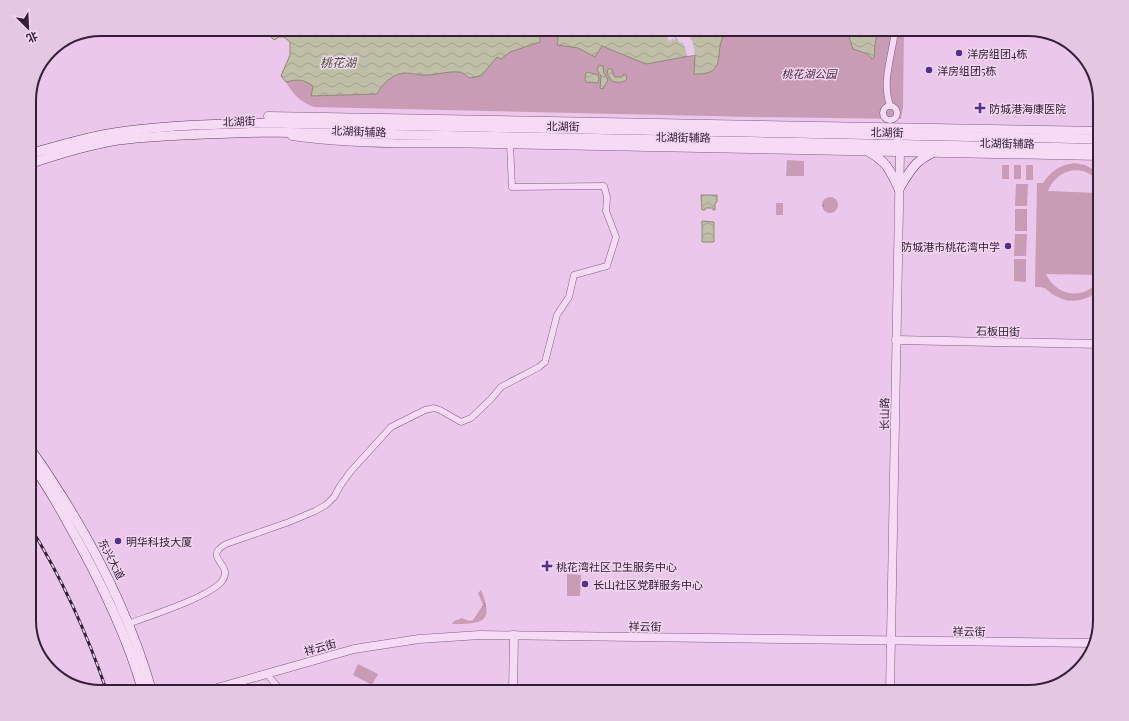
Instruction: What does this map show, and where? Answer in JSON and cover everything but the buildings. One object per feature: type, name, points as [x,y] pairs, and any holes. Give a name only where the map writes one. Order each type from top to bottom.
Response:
[{"type":"main road","name":"北湖街","points":[[36,152],[76,140],[126,131],[175,126],[264,123],[899,140],[1093,139]]},
{"type":"main road","name":"北湖街","points":[[36,162],[64,153],[116,141],[160,136],[266,132],[481,140],[774,146],[899,140],[952,146],[1084,152],[1093,150]]},
{"type":"main road","points":[[899,189],[911,168],[919,160],[930,153],[952,146]]},
{"type":"main road","points":[[869,152],[881,159],[886,164],[899,189]]},
{"type":"main road","name":"东兴大道","points":[[36,457],[51,477],[88,539],[111,584],[146,668],[150,685]]},
{"type":"main road","name":"东兴大道","points":[[36,470],[44,481],[104,588],[137,671],[141,685]]},
{"type":"street","points":[[893,120],[898,112],[896,108],[890,105],[887,97],[887,72],[894,36]]},
{"type":"street","points":[[890,105],[886,107],[883,113],[886,119],[893,120]]},
{"type":"street","name":"北湖街辅路","points":[[268,116],[899,140],[1093,132]]},
{"type":"street","points":[[893,120],[899,140]]},
{"type":"street","points":[[481,140],[510,144],[566,142]]},
{"type":"street","name":"北湖街辅路","points":[[774,146],[869,152],[899,140],[930,153],[1084,152],[1093,154]]},
{"type":"street","name":"长山路","points":[[890,685],[899,140]]},
{"type":"street","points":[[128,624],[206,594],[222,582],[225,576],[225,568],[216,558],[217,551],[221,546],[289,522],[326,505],[334,497],[351,471],[391,427],[425,410],[434,408],[461,422],[471,418],[501,387],[539,367],[545,362],[557,315],[569,297],[574,274],[607,266],[616,237],[606,211],[607,197],[604,186],[512,187],[510,144]]},
{"type":"street","name":"石板田街","points":[[896,340],[1093,344]]},
{"type":"street","name":"祥云街","points":[[228,685],[354,649],[445,637],[480,635],[1089,643]]},
{"type":"street","points":[[513,685],[514,635]]},
{"type":"street","points":[[267,674],[276,685]]},
{"type":"green space","name":"桃花湖公园","points":[[270,36],[904,36],[903,107],[901,119],[314,107],[298,98],[281,76],[290,55],[290,42],[284,37],[279,37],[274,40]]},
{"type":"green space","points":[[787,160],[804,161],[804,176],[786,176]]},
{"type":"green space","points":[[1074,163],[1085,165],[1093,169],[1093,176],[1079,170],[1064,173],[1052,183],[1048,191],[1093,193],[1093,275],[1046,274],[1057,288],[1065,292],[1073,294],[1081,293],[1093,286],[1093,295],[1084,299],[1072,301],[1060,298],[1044,288],[1035,287],[1037,183],[1043,183],[1049,175],[1064,165]]},
{"type":"green space","points":[[1002,165],[1009,165],[1009,179],[1002,179]]},
{"type":"green space","points":[[1014,165],[1021,165],[1021,179],[1014,179]]},
{"type":"green space","points":[[1026,165],[1033,165],[1033,180],[1026,180]]},
{"type":"green space","points":[[1016,184],[1028,184],[1027,206],[1015,206]]},
{"type":"green space","points":[[827,197],[833,197],[838,202],[836,211],[833,213],[827,213],[822,208],[822,202]]},
{"type":"green space","points":[[776,203],[783,203],[783,215],[776,215]]},
{"type":"green space","points":[[1015,209],[1027,209],[1027,231],[1015,231]]},
{"type":"green space","points":[[1015,234],[1027,234],[1026,256],[1014,256]]},
{"type":"green space","points":[[1014,259],[1026,259],[1026,282],[1014,281]]},
{"type":"green space","points":[[567,574],[581,575],[580,596],[567,596]]},
{"type":"green space","points":[[481,590],[487,609],[486,615],[483,619],[478,622],[452,624],[454,621],[462,618],[469,621],[473,620],[483,605],[478,593]]},
{"type":"green space","points":[[358,664],[378,674],[372,685],[353,675]]},
{"type":"water","name":"桃花湖","points":[[270,36],[540,37],[540,42],[510,52],[501,59],[497,57],[481,76],[469,78],[463,73],[458,72],[426,75],[402,73],[389,79],[381,87],[377,94],[311,96],[313,87],[307,82],[294,80],[286,82],[281,76],[290,55],[290,42],[284,37],[279,37],[274,40]]},
{"type":"water","points":[[557,36],[723,36],[717,65],[713,70],[706,73],[694,74],[695,55],[646,64],[602,46],[595,57],[578,48],[557,45]]},
{"type":"water","points":[[849,36],[877,36],[874,58],[872,59],[868,54],[853,49]]},
{"type":"water","points":[[599,65],[603,66],[604,73],[608,80],[603,89],[600,88],[601,76],[597,70]]},
{"type":"water","points":[[608,69],[612,69],[615,77],[622,77],[624,74],[626,75],[627,79],[620,82],[612,81],[607,74]]},
{"type":"water","points":[[587,72],[598,75],[598,83],[586,82],[585,79]]},
{"type":"water","points":[[701,195],[717,195],[715,210],[713,210],[713,208],[705,208],[705,210],[702,210]]},
{"type":"water","points":[[702,221],[714,222],[714,242],[702,242]]},
{"type":"pier","points":[[667,36],[669,38],[669,36],[676,36],[674,37],[674,40],[672,38],[672,41],[670,39],[670,42],[669,40],[668,41]]},
{"type":"pier","points":[[676,36],[692,36],[690,38],[693,43],[695,55],[687,56],[685,47],[682,42],[680,43]]},
{"type":"railway","points":[[36,537],[73,606],[104,685]]},
{"type":"place","name":"洋房组团4栋","points":[[959,53]]},
{"type":"place","name":"洋房组团5栋","points":[[929,70]]},
{"type":"place","name":"防城港海康医院","points":[[980,108]]},
{"type":"place","name":"防城港市桃花湾中学","points":[[1008,246]]},
{"type":"place","name":"明华科技大厦","points":[[118,541]]},
{"type":"place","name":"桃花湾社区卫生服务中心","points":[[547,566]]},
{"type":"place","name":"长山社区党群服务中心","points":[[585,584]]}]
